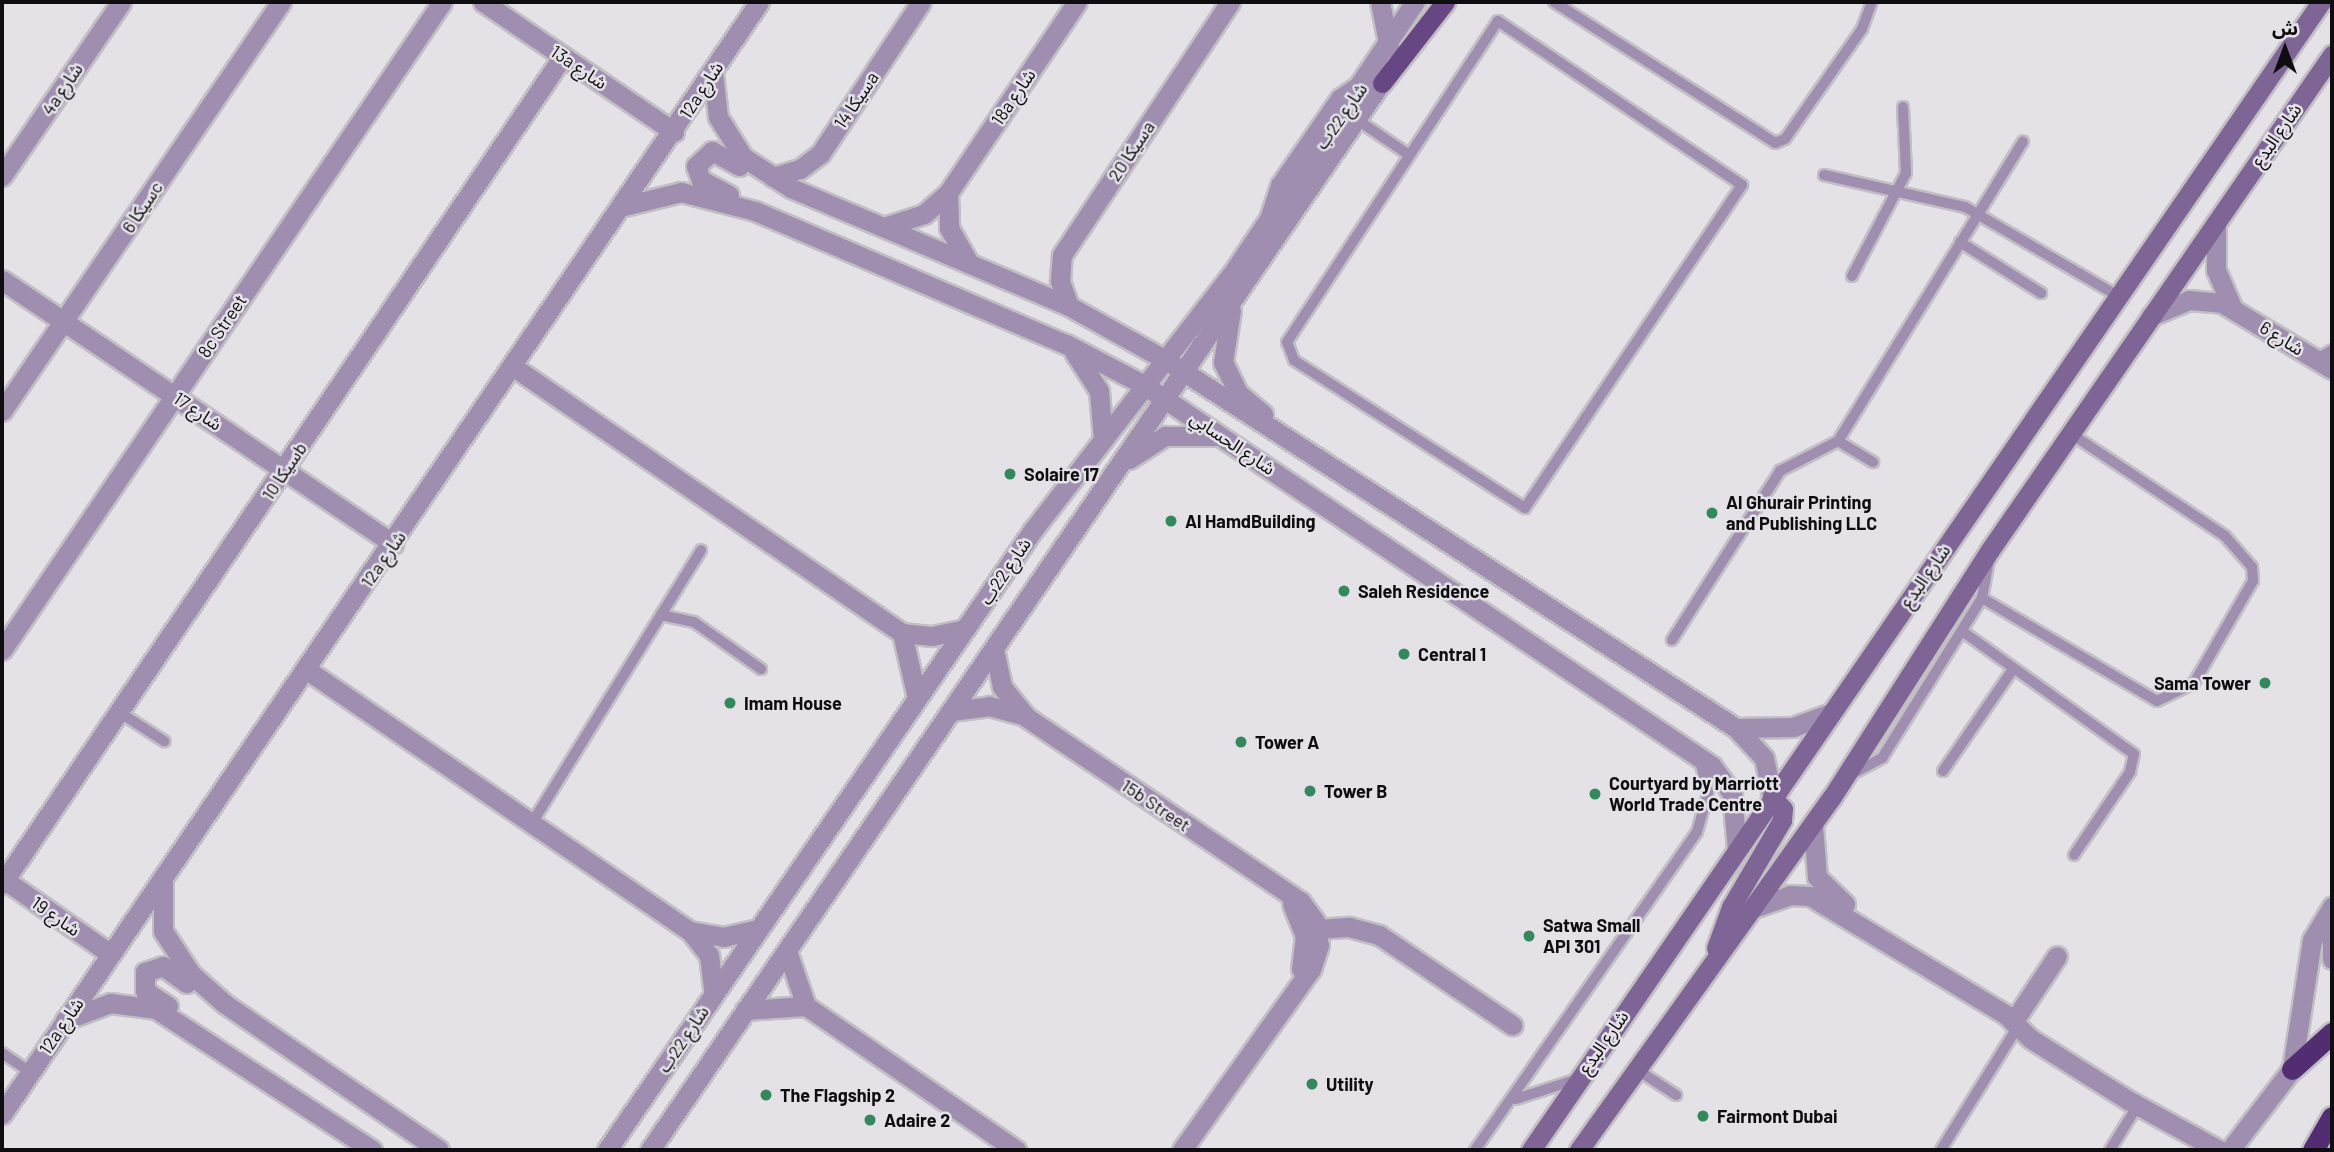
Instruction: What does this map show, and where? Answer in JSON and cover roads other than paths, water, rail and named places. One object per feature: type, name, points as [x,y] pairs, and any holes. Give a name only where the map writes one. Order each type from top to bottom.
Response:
[{"type":"highway","points":[[2292,1069],[2332,1033]]},
{"type":"highway","points":[[2313,1150],[2332,1117]]},
{"type":"main road","points":[[1373,83],[1444,2]]},
{"type":"main road","name":"شارع البدع","points":[[1531,1150],[2321,2]]},
{"type":"main road","name":"شارع البدع","points":[[1579,1150],[1715,952],[1756,907],[1813,825],[1990,550],[2332,55]]},
{"type":"main road","points":[[1715,952],[1731,907],[1782,820],[1783,809],[1772,797]]},
{"type":"street","name":"4a شارع","points":[[2,176],[121,2]]},
{"type":"street","name":"سيكا 6c","points":[[2,411],[281,2]]},
{"type":"street","name":"8c Street","points":[[2,650],[442,2]]},
{"type":"street","name":"12a شارع","points":[[2,1114],[109,953],[163,880],[515,368],[760,2]]},
{"type":"street","name":"سيكا 14a","points":[[773,177],[800,169],[820,154],[921,2]]},
{"type":"street","name":"18a شارع","points":[[884,227],[915,219],[948,193],[1077,2]]},
{"type":"street","name":"سيكا 20a","points":[[1069,306],[1060,281],[1062,255],[1230,2]]},
{"type":"street","points":[[1380,2],[1389,47]]},
{"type":"street","name":"شارع 22ب","points":[[650,1150],[1356,119],[1389,47],[1415,2]]},
{"type":"street","name":"شارع 22ب","points":[[607,1150],[965,629],[1144,385],[1373,83],[1429,2]]},
{"type":"street","name":"13a شارع","points":[[489,3],[674,132]]},
{"type":"street","name":"سيكا 10b","points":[[3,881],[563,57]]},
{"type":"street","name":"شارع الحسابي","points":[[713,72],[723,132],[743,157],[791,188],[1069,306],[1164,359],[1736,728],[1765,758],[1772,797]]},
{"type":"street","points":[[755,211],[701,180],[696,166],[705,153],[720,152],[754,177],[791,188]]},
{"type":"street","name":"شارع الحسابي","points":[[624,206],[681,192],[755,211],[1066,344],[1144,385],[1229,439],[1700,757],[1731,794],[1737,849]]},
{"type":"street","points":[[948,193],[949,228],[970,264]]},
{"type":"street","points":[[2216,223],[2216,270],[2232,307]]},
{"type":"street","name":"شارع 17","points":[[2,280],[393,544]]},
{"type":"street","points":[[1240,287],[1224,332],[1223,362],[1238,393],[1286,437]]},
{"type":"street","name":"شارع 6","points":[[2151,316],[2200,299],[2232,307],[2327,359]]},
{"type":"street","points":[[1066,344],[1099,391],[1103,440]]},
{"type":"street","points":[[515,368],[902,633],[932,636],[965,629]]},
{"type":"street","points":[[1118,469],[1165,436],[1203,432],[1229,439]]},
{"type":"street","points":[[902,633],[917,698]]},
{"type":"street","name":"15b Street","points":[[994,649],[1002,687],[1026,717],[1306,907],[1318,929]]},
{"type":"street","points":[[307,670],[691,931],[709,956],[715,993]]},
{"type":"street","name":"15b Street","points":[[951,711],[989,706],[1026,717]]},
{"type":"street","points":[[1736,728],[1793,727],[1831,713]]},
{"type":"street","points":[[1813,825],[1813,863],[1826,890],[1935,972]]},
{"type":"street","points":[[163,880],[160,919],[170,948],[225,1004],[439,1150]]},
{"type":"street","name":"شارع 19","points":[[3,881],[109,953]]},
{"type":"street","points":[[1286,894],[1305,936],[1293,989]]},
{"type":"street","points":[[1756,907],[1790,895],[1810,896],[1935,972],[2138,1105],[2219,1150]]},
{"type":"street","points":[[2231,1150],[2292,1069],[2312,940],[2332,907]]},
{"type":"street","points":[[1182,1150],[1315,961],[1318,929],[1349,927],[1379,935],[1512,1025]]},
{"type":"street","points":[[691,931],[723,937],[759,929]]},
{"type":"street","points":[[2332,933],[2332,959]]},
{"type":"street","points":[[787,951],[806,1006],[1016,1150]]},
{"type":"street","points":[[2015,1025],[2057,956]]},
{"type":"street","points":[[225,1004],[210,1002],[163,966],[145,972],[145,991],[203,1035],[372,1150]]},
{"type":"street","points":[[65,1020],[125,1003],[156,1009],[203,1035]]},
{"type":"street","points":[[746,1010],[806,1006]]},
{"type":"lane","points":[[1553,2],[1775,143],[1785,139],[1862,29],[1872,2]]},
{"type":"lane","points":[[1498,22],[1742,185],[1525,508],[1294,360],[1287,348],[1292,329],[1409,155],[1498,22]]},
{"type":"lane","points":[[1852,276],[1900,190],[1908,154],[1903,107]]},
{"type":"lane","points":[[1356,119],[1409,155]]},
{"type":"lane","points":[[1672,640],[1780,471],[1838,441],[2023,142]]},
{"type":"lane","points":[[1824,175],[1900,190],[1977,214],[2118,296]]},
{"type":"lane","points":[[1960,242],[2041,293]]},
{"type":"lane","points":[[1982,598],[2157,701],[2193,683],[2253,581],[2252,567],[2225,536],[2070,433]]},
{"type":"lane","points":[[1838,441],[1873,462]]},
{"type":"lane","points":[[532,823],[701,550]]},
{"type":"lane","points":[[1846,777],[1882,758],[1982,598],[1990,550]]},
{"type":"lane","points":[[662,615],[694,622],[761,669]]},
{"type":"lane","points":[[1962,631],[2134,754],[2130,772],[2074,855]]},
{"type":"lane","points":[[1943,771],[2013,668]]},
{"type":"lane","points":[[119,712],[164,741]]},
{"type":"lane","points":[[1475,1150],[1697,832],[1708,793],[1700,757]]},
{"type":"lane","points":[[1941,1150],[2015,1025]]},
{"type":"lane","points":[[2,1053],[30,1072]]},
{"type":"lane","points":[[1636,1069],[1676,1095]]},
{"type":"lane","points":[[1510,1102],[1578,1079]]},
{"type":"lane","points":[[2110,1150],[2138,1105]]},
{"type":"place","name":"Solaire 17","points":[[1010,474]]},
{"type":"place","name":"Al Ghurair Printing and Publishing LLC","points":[[1712,513]]},
{"type":"place","name":"Al HamdBuilding","points":[[1171,521]]},
{"type":"place","name":"Saleh Residence","points":[[1344,591]]},
{"type":"place","name":"Central 1","points":[[1404,654]]},
{"type":"place","name":"Sama Tower","points":[[2265,683]]},
{"type":"place","name":"Imam House","points":[[730,703]]},
{"type":"place","name":"Tower A","points":[[1241,742]]},
{"type":"place","name":"Tower B","points":[[1310,791]]},
{"type":"place","name":"Courtyard by Marriott World Trade Centre","points":[[1595,794]]},
{"type":"place","name":"Satwa Small API 301","points":[[1529,936]]},
{"type":"place","name":"Utility","points":[[1312,1084]]},
{"type":"place","name":"The Flagship 2","points":[[766,1095]]},
{"type":"place","name":"Fairmont Dubai","points":[[1703,1116]]},
{"type":"place","name":"Adaire 2","points":[[870,1120]]}]
